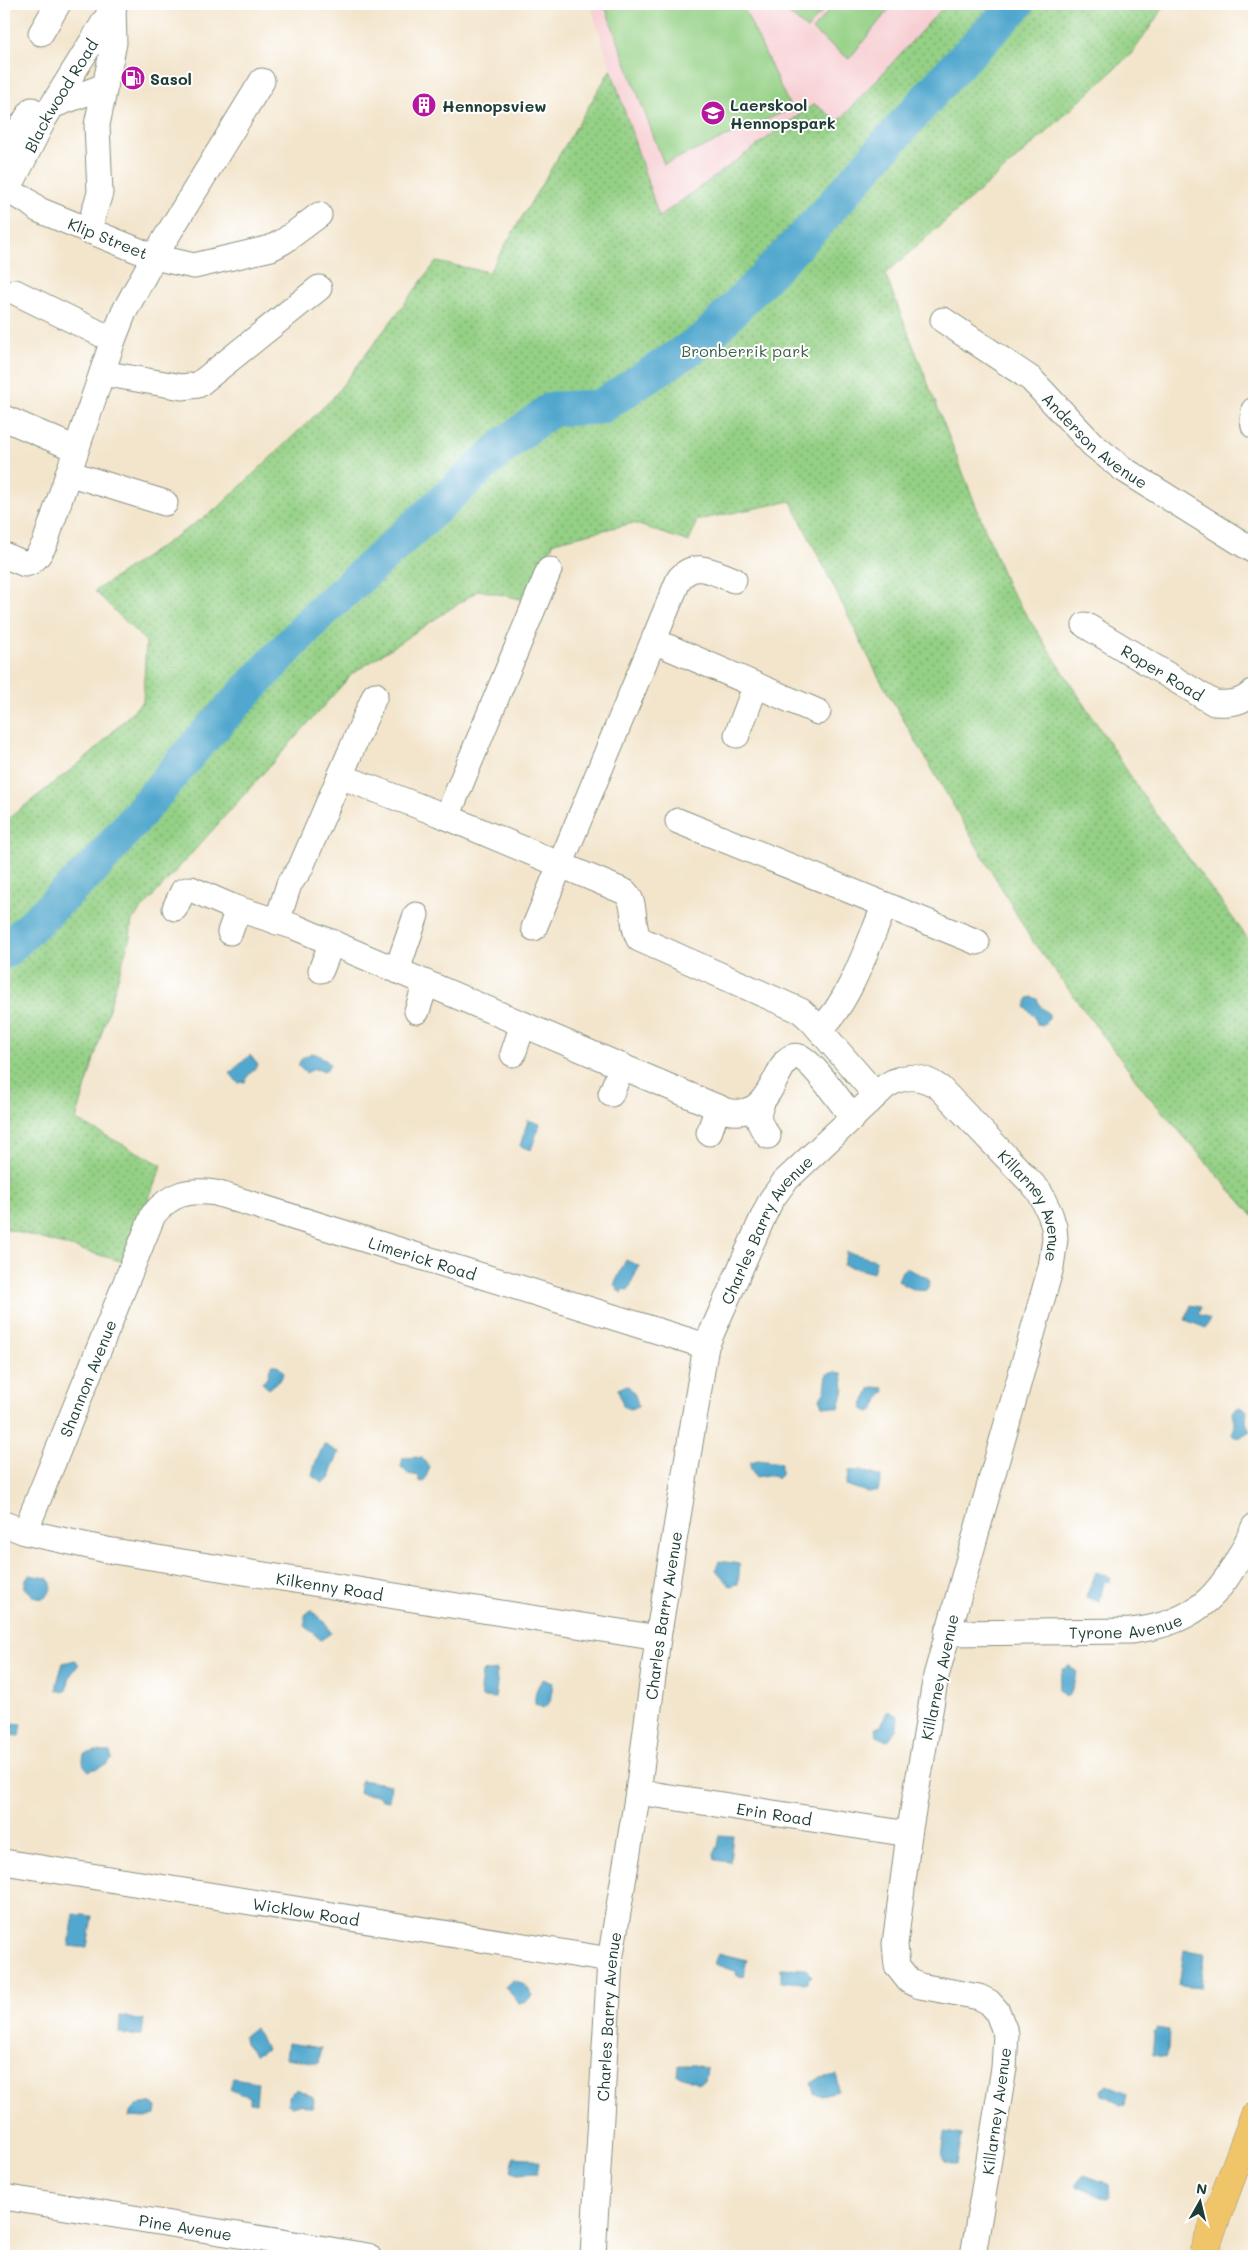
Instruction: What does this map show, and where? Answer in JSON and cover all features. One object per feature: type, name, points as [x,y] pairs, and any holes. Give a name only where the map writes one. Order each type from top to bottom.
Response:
[{"type":"highway","points":[[1202,2256],[1254,2117]]},
{"type":"street","points":[[41,33],[58,4]]},
{"type":"street","points":[[88,231],[100,192],[97,125],[114,43],[109,5]]},
{"type":"street","name":"Blackwood Road","points":[[6,194],[28,148],[109,5]]},
{"type":"street","name":"Blackwood Road","points":[[4,154],[109,5]]},
{"type":"street","points":[[4,555],[25,564],[33,561],[38,556],[124,312],[149,267],[262,81]]},
{"type":"street","points":[[54,105],[105,86]]},
{"type":"street","name":"Klip Street","points":[[6,194],[88,231],[149,267],[194,266],[270,248],[284,241],[319,215]]},
{"type":"street","points":[[102,373],[182,387],[198,385],[319,288]]},
{"type":"street","points":[[15,292],[113,340]]},
{"type":"street","name":"Anderson Avenue","points":[[943,320],[1031,380],[1093,445],[1123,469],[1254,551]]},
{"type":"street","points":[[1254,410],[1254,426]]},
{"type":"street","points":[[4,418],[76,449]]},
{"type":"street","points":[[68,474],[165,503]]},
{"type":"street","points":[[534,928],[679,579],[692,568],[700,568],[734,580]]},
{"type":"street","points":[[447,817],[549,570]]},
{"type":"street","name":"Roper Road","points":[[1084,625],[1208,700],[1227,704],[1250,695]]},
{"type":"street","points":[[654,641],[818,712]]},
{"type":"street","points":[[737,735],[756,685]]},
{"type":"street","points":[[291,918],[289,884],[300,869],[375,695]]},
{"type":"street","points":[[340,776],[447,817],[625,892],[631,897],[633,902],[633,925],[639,939],[801,1011],[806,1037],[798,1056],[815,1070],[853,1118]]},
{"type":"street","points":[[678,822],[977,942]]},
{"type":"street","points":[[175,908],[183,891],[191,889],[230,898],[291,918],[332,942],[377,952],[414,972],[601,1047],[622,1066],[699,1088],[718,1107],[734,1112],[745,1112],[756,1109],[762,1102]]},
{"type":"street","points":[[230,898],[230,932]]},
{"type":"street","points":[[768,1136],[756,1117],[762,1102],[777,1074],[806,1037],[832,1018],[845,996],[885,905]]},
{"type":"street","points":[[416,915],[414,972],[417,1011]]},
{"type":"street","points":[[321,970],[332,942]]},
{"type":"street","points":[[512,1012],[513,1054]]},
{"type":"street","points":[[806,1037],[876,1095]]},
{"type":"street","points":[[611,1094],[622,1066]]},
{"type":"street","name":"Charles Barry Avenue","points":[[593,2256],[610,1960],[638,1792],[658,1638],[706,1346],[771,1200],[785,1181],[886,1086],[900,1078],[917,1077],[932,1082]]},
{"type":"street","name":"Killarney Avenue","points":[[932,1082],[951,1099],[1039,1191],[1050,1214],[1055,1238],[1051,1267],[936,1676],[909,1834],[895,1944],[897,1966],[909,1981],[920,1986],[979,1997],[989,2002],[997,2011],[1006,2034],[1004,2068],[973,2256]]},
{"type":"street","points":[[709,1134],[718,1107]]},
{"type":"street","name":"Limerick Road","points":[[149,1224],[159,1207],[177,1195],[198,1191],[216,1193],[706,1346]]},
{"type":"street","name":"Shannon Avenue","points":[[14,1528],[149,1224]]},
{"type":"street","name":"Tyrone Avenue","points":[[947,1632],[1130,1631],[1155,1628],[1185,1618],[1207,1602],[1229,1578],[1254,1527]]},
{"type":"street","name":"Kilkenny Road","points":[[14,1528],[107,1550],[658,1638]]},
{"type":"street","name":"Erin Road","points":[[638,1792],[909,1834]]},
{"type":"street","name":"Wicklow Road","points":[[4,1862],[610,1960]]},
{"type":"street","name":"Pine Avenue","points":[[4,2197],[295,2250],[368,2256]]},
{"type":"shaded area","name":"Laerskool Hennopspark","points":[[590,4],[946,4],[839,121],[813,104],[659,218]]},
{"type":"green space","points":[[604,4],[742,4],[791,109],[664,164]]},
{"type":"green space","points":[[777,4],[828,4],[807,29]]},
{"type":"green space","points":[[835,4],[893,4],[849,59],[812,30]]},
{"type":"green space","name":"Bronberrik park","points":[[946,4],[1166,4],[1133,52],[1041,137],[885,274],[1007,585],[1146,800],[1254,947],[1254,1217],[1146,1093],[1031,939],[878,676],[791,501],[697,520],[689,542],[633,523],[554,542],[526,600],[479,590],[352,674],[132,920],[130,937],[76,1120],[162,1165],[124,1262],[4,1228],[4,822],[91,754],[143,701],[146,642],[95,591],[218,508],[332,399],[436,262],[489,272],[611,69],[659,217],[814,104],[839,121]]},
{"type":"water","points":[[1028,998],[1037,999],[1041,1007],[1049,1014],[1049,1019],[1043,1025],[1037,1024],[1035,1017],[1025,1007]]},
{"type":"water","points":[[312,1053],[322,1057],[330,1064],[326,1071],[314,1069],[306,1073],[298,1066],[301,1059]]},
{"type":"water","points":[[250,1055],[258,1065],[245,1082],[238,1083],[230,1073]]},
{"type":"water","points":[[528,1120],[540,1124],[531,1150],[520,1146]]},
{"type":"water","points":[[847,1252],[876,1260],[873,1273],[843,1265]]},
{"type":"water","points":[[626,1260],[639,1266],[628,1291],[624,1289],[622,1293],[614,1285]]},
{"type":"water","points":[[906,1268],[928,1278],[930,1281],[927,1290],[920,1291],[904,1285],[898,1280],[902,1271]]},
{"type":"water","points":[[1191,1305],[1201,1307],[1198,1314],[1210,1319],[1206,1328],[1185,1320]]},
{"type":"water","points":[[271,1365],[277,1365],[284,1372],[281,1379],[269,1389],[262,1383],[268,1375]]},
{"type":"water","points":[[842,1373],[844,1389],[839,1408],[823,1406],[820,1398],[825,1390],[827,1374]]},
{"type":"water","points":[[627,1385],[635,1395],[638,1407],[629,1409],[623,1406],[618,1389]]},
{"type":"water","points":[[873,1387],[884,1388],[885,1392],[880,1397],[874,1410],[869,1412],[862,1408],[870,1389]]},
{"type":"water","points":[[1239,1407],[1247,1411],[1246,1422],[1250,1431],[1242,1436],[1234,1437],[1232,1434],[1235,1426],[1232,1412]]},
{"type":"water","points":[[324,1444],[339,1453],[331,1470],[331,1477],[322,1483],[312,1476]]},
{"type":"water","points":[[403,1458],[422,1458],[430,1467],[424,1482],[419,1481],[419,1476],[408,1474],[401,1467]]},
{"type":"water","points":[[758,1460],[781,1463],[781,1475],[778,1478],[768,1475],[755,1477],[750,1467],[751,1462]]},
{"type":"water","points":[[861,1470],[881,1477],[878,1491],[869,1493],[846,1485],[849,1471]]},
{"type":"water","points":[[719,1561],[740,1564],[738,1584],[730,1586],[716,1570]]},
{"type":"water","points":[[1096,1572],[1111,1578],[1109,1582],[1104,1581],[1100,1602],[1086,1597]]},
{"type":"water","points":[[30,1575],[47,1578],[51,1583],[50,1592],[46,1597],[37,1598],[24,1588],[26,1579]]},
{"type":"water","points":[[311,1610],[327,1625],[331,1633],[321,1640],[305,1626],[305,1615]]},
{"type":"water","points":[[75,1660],[79,1664],[70,1676],[67,1690],[63,1692],[57,1690],[57,1683],[63,1663]]},
{"type":"water","points":[[1068,1665],[1077,1672],[1071,1693],[1066,1697],[1058,1690],[1063,1669]]},
{"type":"water","points":[[496,1670],[495,1698],[482,1697],[480,1690],[482,1672]]},
{"type":"water","points":[[543,1679],[553,1683],[550,1702],[543,1708],[535,1704],[535,1700],[536,1690]]},
{"type":"water","points":[[887,1711],[898,1716],[897,1728],[888,1741],[877,1736],[875,1728],[881,1726]]},
{"type":"water","points":[[4,1722],[22,1724],[20,1736],[4,1735]]},
{"type":"water","points":[[95,1751],[110,1752],[112,1759],[106,1765],[89,1771],[84,1764],[84,1754]]},
{"type":"water","points":[[361,1780],[391,1785],[389,1801],[382,1800],[379,1796],[359,1793]]},
{"type":"water","points":[[720,1835],[733,1836],[730,1862],[715,1860],[714,1853],[718,1846]]},
{"type":"water","points":[[74,1914],[92,1916],[87,1948],[69,1946]]},
{"type":"water","points":[[1184,1950],[1205,1953],[1201,1987],[1179,1985]]},
{"type":"water","points":[[718,1953],[747,1960],[743,1977],[736,1975],[737,1972],[714,1964]]},
{"type":"water","points":[[781,1968],[807,1969],[812,1976],[808,1979],[808,1983],[781,1982]]},
{"type":"water","points":[[512,1980],[519,1982],[529,1990],[532,1996],[525,2003],[519,2003],[505,1987]]},
{"type":"water","points":[[120,2016],[137,2020],[144,2019],[142,2035],[125,2035],[119,2032]]},
{"type":"water","points":[[254,2028],[266,2049],[255,2055],[245,2043],[244,2036]]},
{"type":"water","points":[[1158,2028],[1169,2030],[1168,2049],[1165,2057],[1152,2055],[1153,2032]]},
{"type":"water","points":[[288,2043],[321,2048],[318,2063],[286,2058]]},
{"type":"water","points":[[679,2065],[695,2065],[707,2069],[705,2081],[698,2083],[678,2075]]},
{"type":"water","points":[[837,2075],[838,2091],[821,2095],[814,2094],[811,2083],[820,2078]]},
{"type":"water","points":[[233,2078],[258,2082],[256,2103],[250,2102],[250,2097],[230,2090]]},
{"type":"water","points":[[1108,2084],[1127,2093],[1125,2105],[1120,2106],[1110,2098],[1102,2095],[1101,2090]]},
{"type":"water","points":[[297,2089],[313,2097],[312,2108],[300,2104],[292,2106],[288,2104],[288,2096]]},
{"type":"water","points":[[149,2103],[156,2107],[155,2115],[145,2118],[129,2117],[130,2112],[137,2105]]},
{"type":"water","points":[[945,2132],[962,2135],[957,2165],[945,2161],[942,2157]]},
{"type":"water","points":[[514,2157],[528,2158],[539,2162],[537,2173],[517,2174],[511,2171]]},
{"type":"water","points":[[1084,2175],[1109,2184],[1110,2196],[1103,2198],[1078,2187],[1076,2184]]},
{"type":"waterway","points":[[4,952],[97,864],[200,741],[318,615],[507,443],[552,409],[600,407],[706,338],[816,224],[955,67],[1017,4]]},
{"type":"place","name":"Sasol","points":[[133,78]]},
{"type":"place","name":"Hennopsview","points":[[424,105]]},
{"type":"place","name":"Laerskool Hennopspark","points":[[713,113]]}]
